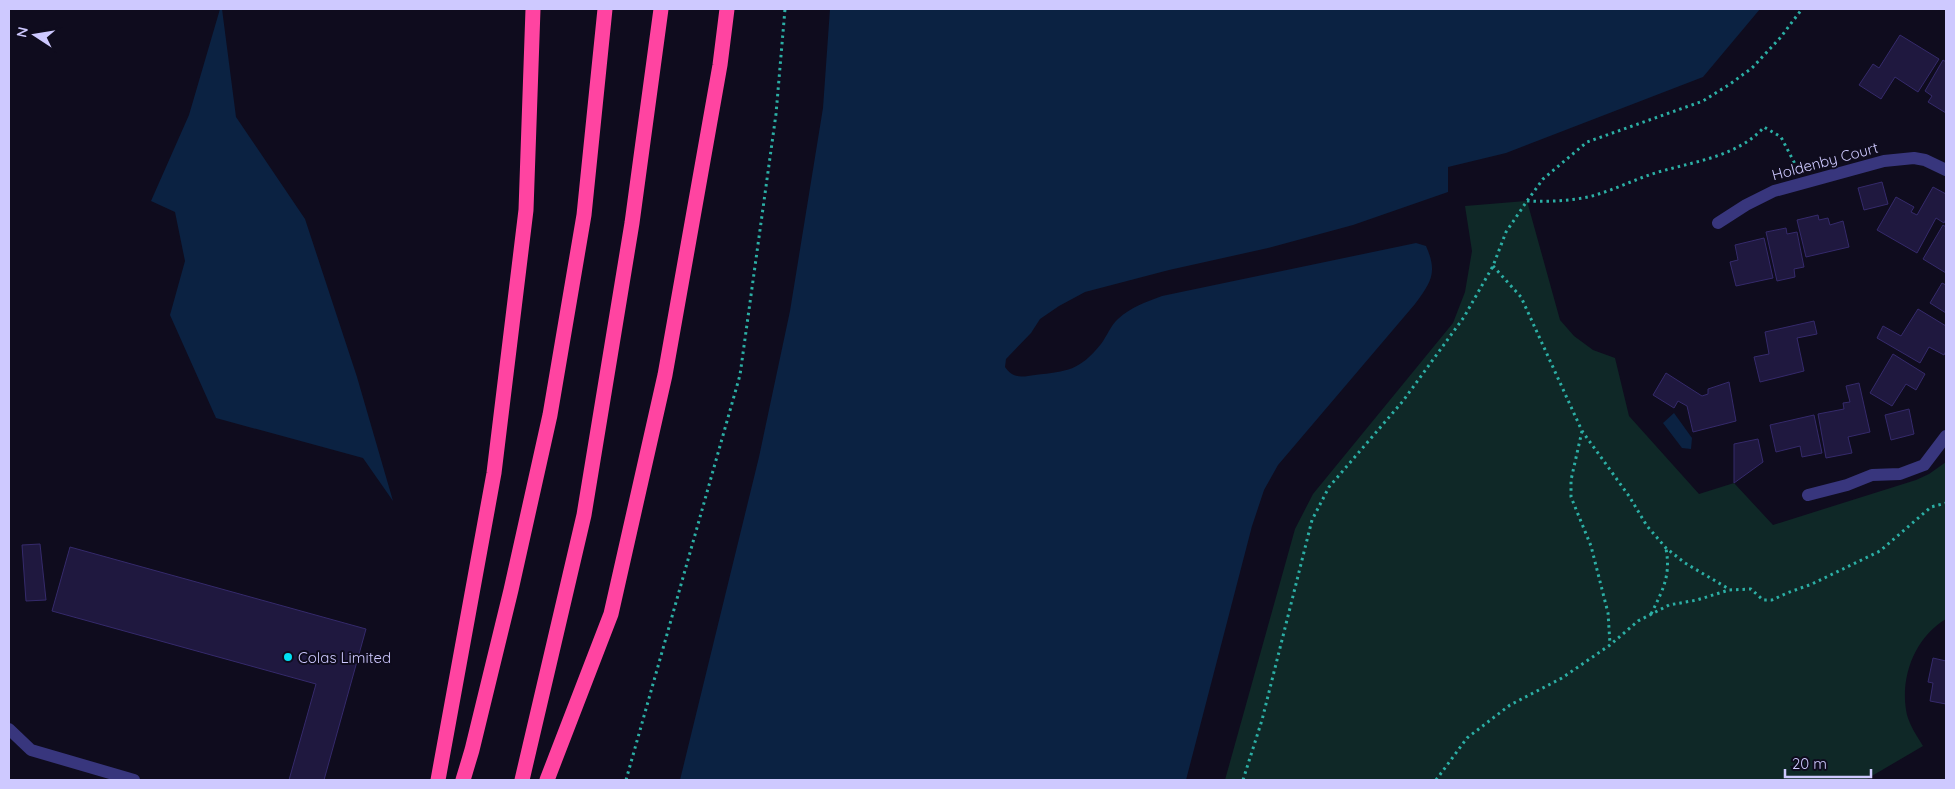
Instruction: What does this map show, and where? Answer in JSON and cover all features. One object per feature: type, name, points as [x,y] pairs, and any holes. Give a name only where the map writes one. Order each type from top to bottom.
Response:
[{"type":"highway","points":[[438,780],[494,473],[526,210],[533,9]]},
{"type":"highway","points":[[463,780],[502,628],[550,415],[584,215],[605,9]]},
{"type":"highway","points":[[522,780],[584,515],[632,223],[661,9]]},
{"type":"highway","points":[[547,780],[613,605],[665,375],[720,65],[726,9]]},
{"type":"street","name":"Holdenby Court","points":[[1718,223],[1746,205],[1774,191],[1877,163],[1914,158],[1926,160],[1946,170]]},
{"type":"street","points":[[1808,495],[1847,485],[1872,475],[1900,474],[1924,464],[1946,436]]},
{"type":"street","points":[[9,729],[31,750],[134,780]]},
{"type":"path","points":[[626,780],[740,375],[776,114],[786,9]]},
{"type":"path","points":[[1243,780],[1262,720],[1312,520],[1328,487],[1403,401],[1464,317],[1493,266],[1506,232],[1527,201],[1543,179],[1587,142],[1703,100],[1730,84],[1752,68],[1780,38],[1802,9]]},
{"type":"path","points":[[1527,201],[1559,200],[1600,194],[1648,176],[1729,151],[1754,138],[1764,127],[1781,137],[1805,183]]},
{"type":"path","points":[[1493,266],[1520,298],[1582,432],[1629,496],[1647,526],[1666,548],[1685,563],[1730,590]]},
{"type":"path","points":[[1582,432],[1571,480],[1571,497],[1591,546],[1608,613],[1610,645]]},
{"type":"path","points":[[1436,780],[1467,738],[1510,706],[1562,678],[1610,645],[1638,621],[1669,605],[1698,600],[1730,590],[1751,589],[1764,600],[1772,600],[1812,584],[1880,551],[1931,508],[1946,503]]},
{"type":"path","points":[[1651,614],[1665,584],[1669,564],[1666,548]]},
{"type":"green space","points":[[1527,201],[1560,320],[1574,336],[1593,350],[1615,358],[1629,416],[1699,494],[1734,483],[1773,525],[1916,480],[1929,474],[1946,462],[1946,619],[1925,637],[1917,648],[1907,674],[1905,687],[1907,715],[1923,746],[1865,780],[1225,780],[1295,529],[1313,494],[1453,323],[1465,292],[1472,251],[1465,206]]},
{"type":"water","points":[[220,9],[222,9],[236,117],[305,219],[357,377],[393,501],[363,458],[216,418],[170,315],[185,261],[175,212],[151,201],[189,115]]},
{"type":"water","points":[[830,9],[1760,9],[1703,77],[1506,153],[1448,167],[1448,192],[1353,225],[1268,248],[1169,270],[1085,292],[1040,319],[1031,333],[1006,359],[1005,367],[1011,374],[1018,376],[1065,371],[1086,360],[1101,344],[1113,324],[1128,311],[1162,296],[1416,243],[1426,246],[1430,255],[1432,263],[1431,277],[1415,304],[1278,465],[1264,490],[1252,526],[1186,780],[680,780],[759,457],[790,311],[823,108]]},
{"type":"water","points":[[1674,413],[1692,438],[1691,449],[1682,448],[1663,423]]},
{"type":"building","points":[[1900,35],[1939,59],[1918,92],[1895,77],[1881,99],[1859,85],[1873,64],[1879,68]]},
{"type":"building","points":[[1943,60],[1946,62],[1946,113],[1928,102],[1932,96],[1925,91]]},
{"type":"building","points":[[1882,182],[1888,204],[1864,210],[1858,188]]},
{"type":"building","points":[[1933,187],[1946,194],[1946,219],[1944,223],[1936,218],[1917,253],[1877,230],[1896,197],[1914,207],[1911,212],[1917,215]]},
{"type":"building","points":[[1818,215],[1819,220],[1828,218],[1830,225],[1843,221],[1849,247],[1806,257],[1797,220]]},
{"type":"building","points":[[1943,225],[1946,227],[1946,273],[1923,259]]},
{"type":"building","points":[[1786,228],[1787,234],[1797,232],[1804,267],[1794,269],[1795,277],[1777,281],[1766,232]]},
{"type":"building","points":[[1764,238],[1773,278],[1736,286],[1730,262],[1738,260],[1735,245]]},
{"type":"building","points":[[1942,283],[1946,285],[1946,313],[1930,303]]},
{"type":"building","points":[[1918,309],[1946,326],[1946,351],[1944,355],[1929,347],[1920,363],[1877,338],[1883,326],[1901,336]]},
{"type":"building","points":[[1814,321],[1817,334],[1797,338],[1804,371],[1760,382],[1754,357],[1769,354],[1765,332]]},
{"type":"building","points":[[1893,354],[1925,374],[1916,390],[1906,384],[1892,406],[1870,393]]},
{"type":"building","points":[[1666,373],[1702,396],[1708,394],[1708,389],[1729,382],[1736,421],[1693,432],[1687,406],[1678,401],[1674,408],[1653,395]]},
{"type":"building","points":[[1859,383],[1870,432],[1848,437],[1852,453],[1826,458],[1818,414],[1844,409],[1843,403],[1850,402],[1846,386]]},
{"type":"building","points":[[1909,409],[1914,434],[1891,440],[1885,415]]},
{"type":"building","points":[[1814,415],[1822,453],[1802,457],[1800,446],[1776,452],[1770,425]]},
{"type":"building","points":[[1758,439],[1763,462],[1734,483],[1734,444]]},
{"type":"building","points":[[40,544],[46,600],[26,601],[22,545]]},
{"type":"building","name":"Colas Limited","points":[[70,547],[366,629],[324,780],[289,780],[316,684],[52,611]]},
{"type":"building","points":[[1933,658],[1946,661],[1946,704],[1930,701],[1933,683],[1928,682]]},
{"type":"place","name":"Colas Limited","points":[[288,657]]}]
